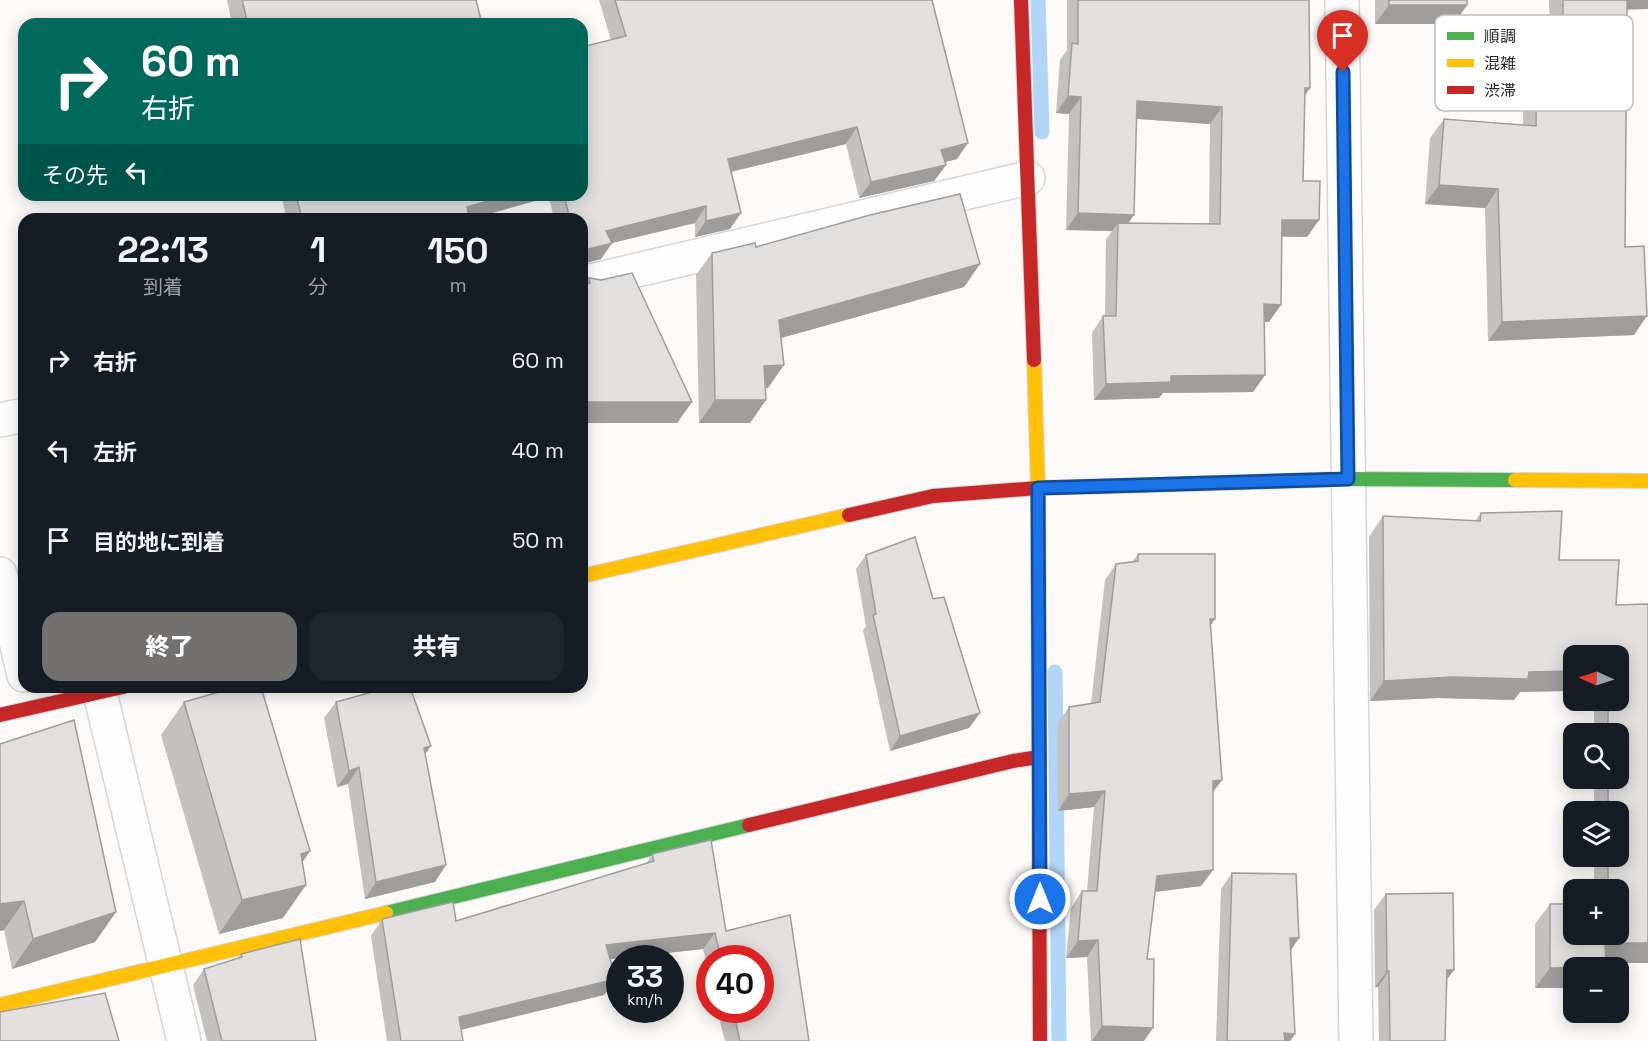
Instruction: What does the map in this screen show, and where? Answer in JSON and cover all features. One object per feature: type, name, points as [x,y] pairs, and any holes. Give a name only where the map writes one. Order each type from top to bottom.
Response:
[{"type":"street","points":[[1021,0],[1038,488],[1040,1041]]},
{"type":"street","points":[[1342,0],[1356,1041]]},
{"type":"street","points":[[588,282],[1028,178]]},
{"type":"street","points":[[0,420],[18,416]]},
{"type":"street","points":[[588,575],[933,496],[1038,488],[1348,479],[1648,481]]},
{"type":"street","points":[[0,574],[18,650]]},
{"type":"street","points":[[0,715],[29,697],[76,693]]},
{"type":"street","points":[[113,693],[166,966],[184,1041]]},
{"type":"street","points":[[0,1005],[1001,764],[1039,757]]},
{"type":"building","points":[[242,0],[476,0],[480,18],[246,18]]},
{"type":"building","points":[[615,0],[932,0],[968,143],[941,150],[946,165],[871,182],[857,127],[728,159],[741,213],[706,221],[706,206],[606,231],[612,243],[588,250],[588,213],[568,213],[566,201],[588,201],[588,46],[626,36]]},
{"type":"building","points":[[1078,0],[1309,0],[1310,88],[1305,88],[1303,181],[1320,181],[1319,220],[1282,220],[1281,305],[1264,304],[1265,375],[1171,376],[1171,382],[1106,384],[1103,316],[1116,316],[1118,223],[1220,224],[1222,107],[1137,101],[1134,215],[1078,213],[1081,97],[1068,96],[1072,43],[1078,44]]},
{"type":"building","points":[[1389,0],[1467,0],[1467,5],[1389,5]]},
{"type":"building","points":[[1563,0],[1627,0],[1627,15],[1563,15]]},
{"type":"building","points":[[1536,111],[1626,111],[1625,247],[1644,246],[1647,316],[1502,322],[1498,189],[1439,185],[1444,119],[1536,126]]},
{"type":"building","points":[[960,194],[980,264],[779,320],[784,365],[764,366],[766,400],[715,400],[712,253],[755,243],[756,247],[870,215]]},
{"type":"building","points":[[298,201],[488,201],[467,207],[468,213],[300,213]]},
{"type":"building","points":[[632,273],[692,402],[588,402],[588,284],[590,283],[589,278],[601,280]]},
{"type":"building","points":[[1562,511],[1559,560],[1619,560],[1616,605],[1648,604],[1648,943],[1629,943],[1629,879],[1608,879],[1608,867],[1629,867],[1629,801],[1608,801],[1608,789],[1629,789],[1629,723],[1608,723],[1608,711],[1629,711],[1629,645],[1563,645],[1563,671],[1529,672],[1528,679],[1452,677],[1384,681],[1383,516],[1480,521],[1481,513]]},
{"type":"building","points":[[915,537],[933,599],[944,597],[980,713],[900,736],[873,615],[876,614],[866,555]]},
{"type":"building","points":[[1138,554],[1215,554],[1215,619],[1210,619],[1222,780],[1213,781],[1213,870],[1157,876],[1147,959],[1154,959],[1153,1028],[1102,1026],[1098,940],[1078,941],[1082,891],[1097,891],[1105,791],[1069,794],[1069,707],[1100,702],[1116,564],[1138,561]]},
{"type":"building","points":[[215,693],[263,693],[310,851],[301,854],[306,885],[242,900],[184,702]]},
{"type":"building","points":[[368,693],[412,693],[431,746],[424,748],[446,865],[376,882],[359,767],[349,771],[336,702]]},
{"type":"building","points":[[74,720],[116,912],[33,939],[24,901],[0,904],[0,744]]},
{"type":"building","points":[[711,840],[726,931],[790,915],[809,1041],[740,1041],[736,1023],[774,1023],[774,945],[718,945],[715,933],[606,945],[606,981],[459,1017],[463,1041],[401,1041],[382,919],[453,902],[456,921],[654,861],[652,854]]},
{"type":"building","points":[[1232,873],[1296,874],[1299,938],[1290,938],[1295,1034],[1284,1033],[1285,1041],[1227,1041]]},
{"type":"building","points":[[1453,893],[1454,970],[1447,970],[1445,1041],[1390,1041],[1386,894]]},
{"type":"building","points":[[1550,904],[1563,904],[1563,945],[1605,945],[1606,957],[1563,957],[1563,968],[1550,968]]},
{"type":"building","points":[[300,939],[316,1041],[222,1041],[204,969],[242,957],[241,954]]},
{"type":"building","points":[[105,993],[119,1041],[0,1041],[0,1012]]},
{"type":"waterway","points":[[1038,0],[1042,132]]},
{"type":"waterway","points":[[1055,672],[1059,1041]]},
{"type":"traffic: fast","points":[[1151,485],[1348,479],[1515,480]]},
{"type":"traffic: fast","points":[[386,913],[749,825]]},
{"type":"traffic: slow","points":[[1034,360],[1038,488],[1039,820]]},
{"type":"traffic: slow","points":[[1515,480],[1648,481]]},
{"type":"traffic: slow","points":[[588,575],[849,515]]},
{"type":"traffic: slow","points":[[0,1005],[386,913]]},
{"type":"traffic: jam","points":[[1021,0],[1034,360]]},
{"type":"traffic: jam","points":[[849,515],[933,496],[1038,488],[1151,485]]},
{"type":"traffic: jam","points":[[0,715],[97,693]]},
{"type":"traffic: jam","points":[[749,825],[1013,761],[1039,757]]},
{"type":"traffic: jam","points":[[1039,820],[1040,1041]]},
{"type":"route","points":[[1040,899],[1038,488],[1348,479],[1343,72]]}]
